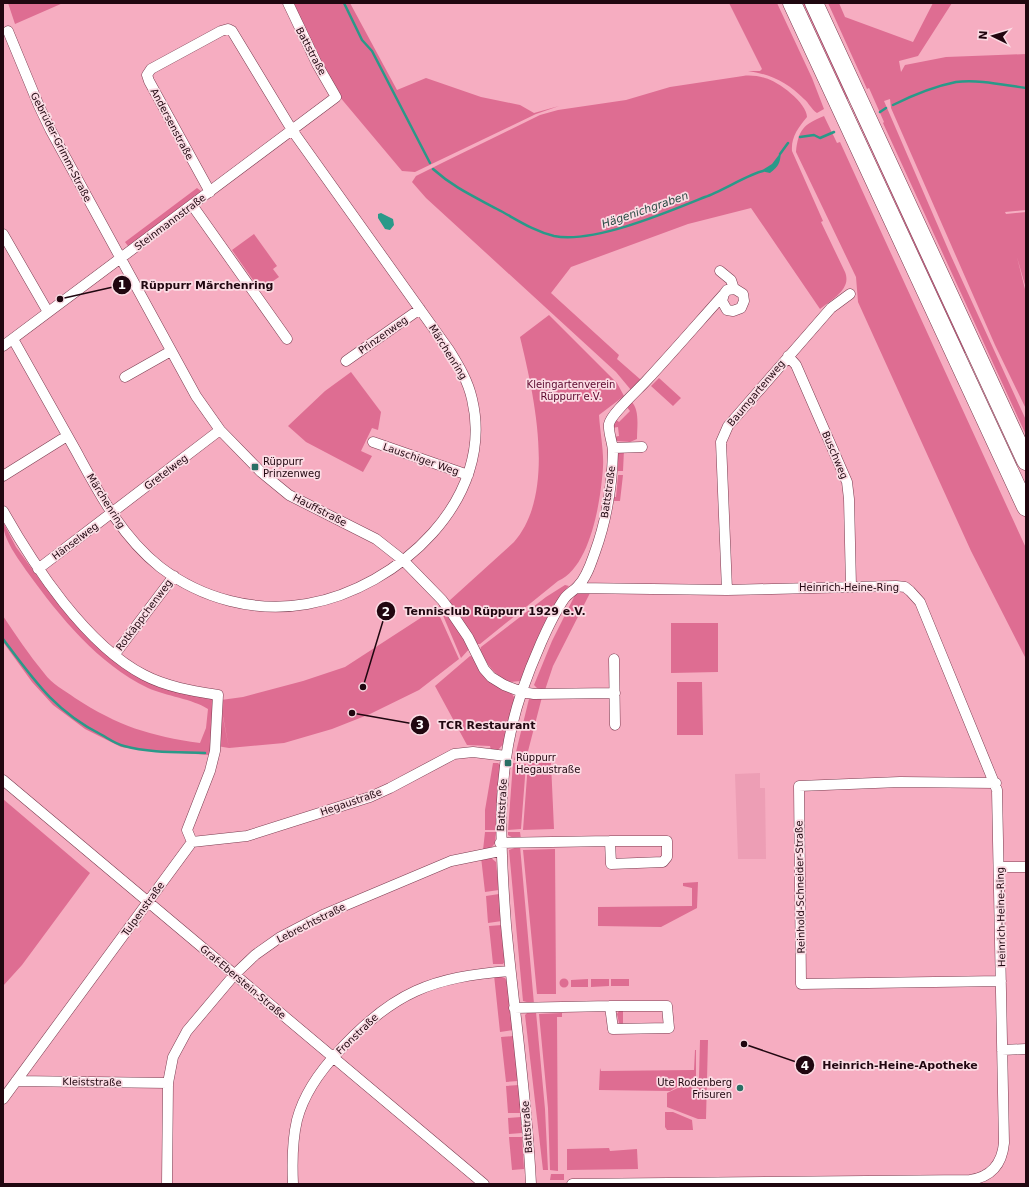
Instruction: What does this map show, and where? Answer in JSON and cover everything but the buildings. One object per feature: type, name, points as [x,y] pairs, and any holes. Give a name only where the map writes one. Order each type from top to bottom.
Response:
[{"type":"highway","points":[[792,3],[850,131],[1026,507]]},
{"type":"highway","points":[[814,3],[1026,461]]},
{"type":"street","name":"Battstraße","points":[[288,3],[317,64],[336,97]]},
{"type":"street","name":"Andersenstraße","points":[[210,192],[149,81],[147,75],[151,69],[221,31],[228,29],[232,31],[292,130]]},
{"type":"street","name":"Gebrüder-Grimm-Straße","points":[[8,31],[39,106],[120,259]]},
{"type":"street","name":"Steinmannstraße","points":[[3,346],[336,97]]},
{"type":"street","name":"Märchenring","points":[[13,339],[112,513],[139,548],[174,576],[221,600],[262,605],[292,606],[322,600],[350,591],[373,580],[404,561],[439,525],[458,499],[468,476],[474,450],[476,432],[474,410],[470,391],[461,370],[420,309],[292,130]]},
{"type":"street","points":[[192,205],[287,339]]},
{"type":"street","points":[[3,234],[48,312]]},
{"type":"street","name":"Hauffstraße","points":[[120,259],[203,407],[220,430],[260,472],[289,495],[376,539],[404,561],[447,606],[462,627],[484,669],[491,677],[498,682],[522,692],[545,694],[615,693]]},
{"type":"street","points":[[720,271],[731,280],[734,289]]},
{"type":"street","points":[[734,289],[741,292],[744,297],[744,304],[738,310],[730,311],[724,307],[722,301],[724,294],[727,290],[734,289]]},
{"type":"street","name":"Battstraße","points":[[531,1184],[527,1114],[510,971],[500,847],[506,756],[522,692],[531,667],[560,606],[570,592],[577,588],[592,559],[604,525],[611,489],[613,448],[609,428],[611,419],[724,294]]},
{"type":"street","name":"Baumgartenweg","points":[[727,590],[721,442],[723,436],[728,426],[788,356],[831,308],[850,294]]},
{"type":"street","name":"Prinzenweg","points":[[346,361],[420,309]]},
{"type":"street","points":[[124,377],[171,351]]},
{"type":"street","name":"Buschweg","points":[[788,356],[796,365],[847,482],[850,498],[851,586]]},
{"type":"street","name":"Gretelweg","points":[[112,513],[220,430]]},
{"type":"street","points":[[3,476],[67,436]]},
{"type":"street","name":"Lauschiger Weg","points":[[373,442],[468,476]]},
{"type":"street","points":[[613,448],[642,447]]},
{"type":"street","points":[[3,511],[38,569],[80,621],[115,654],[144,675],[166,684],[218,695],[215,751],[210,771],[187,830],[192,842]]},
{"type":"street","name":"Hänselweg","points":[[38,569],[112,513]]},
{"type":"street","name":"Rotkäppchenweg","points":[[115,654],[174,576]]},
{"type":"street","name":"Heinrich-Heine-Ring","points":[[572,1184],[950,1180],[979,1178],[994,1169],[1003,1155],[1000,867],[998,798],[996,783],[916,595],[905,587],[896,586],[727,590],[577,588]]},
{"type":"street","points":[[614,659],[615,725]]},
{"type":"street","name":"Hegaustraße","points":[[192,842],[229,839],[253,834],[370,797],[454,754],[473,752],[506,756]]},
{"type":"street","name":"Graf-Eberstein-Straße","points":[[3,780],[148,903],[235,974],[332,1058],[484,1184]]},
{"type":"street","name":"Reinhold-Schneider-Straße","points":[[996,783],[900,782],[799,786],[801,984],[1001,981]]},
{"type":"street","name":"Lebrechtstraße","points":[[167,1184],[168,1083],[173,1057],[180,1040],[235,974],[255,955],[279,938],[325,914],[451,861],[500,847],[610,841],[667,841],[667,857],[662,862],[611,864],[610,841]]},
{"type":"street","name":"Tulpenstraße","points":[[3,1099],[192,842]]},
{"type":"street","points":[[1000,867],[1026,867]]},
{"type":"street","name":"Fronstraße","points":[[292,1184],[293,1144],[302,1106],[312,1085],[332,1058],[370,1020],[393,1003],[413,992],[436,983],[466,975],[510,971]]},
{"type":"street","points":[[514,1008],[610,1006],[667,1006],[668,1028],[614,1028],[610,1006]]},
{"type":"street","points":[[1002,1050],[1026,1049]]},
{"type":"street","name":"Kleiststraße","points":[[16,1081],[168,1083]]},
{"type":"shaded area","points":[[781,152],[777,166],[770,173],[761,171],[772,164]]},
{"type":"shaded area","points":[[381,213],[393,219],[394,225],[390,230],[385,229],[378,218],[378,214]]},
{"type":"shaded area","points":[[760,773],[760,788],[765,788],[766,859],[738,859],[735,774]]},
{"type":"green space","points":[[8,3],[63,3],[15,24]]},
{"type":"green space","points":[[292,3],[350,3],[397,90],[426,78],[481,97],[520,105],[534,113],[559,106],[536,114],[415,172],[402,171],[339,96]]},
{"type":"green space","points":[[729,3],[777,3],[812,78],[824,109],[817,113],[792,88],[764,74],[748,71],[760,71],[762,69]]},
{"type":"green space","points":[[803,3],[806,3],[850,99],[847,99]]},
{"type":"green space","points":[[828,3],[839,3],[845,17],[913,42],[933,3],[952,3],[918,56],[899,61],[901,72],[905,65],[946,57],[1026,54],[1026,210],[1005,212],[1006,214],[1026,212],[1026,289],[1017,257],[1026,293],[1026,409],[995,345],[891,108],[890,99],[884,101],[951,256],[1026,420],[1026,435],[883,123],[884,122],[869,88],[867,89]]},
{"type":"green space","points":[[743,76],[765,78],[777,83],[791,93],[806,111],[807,117],[794,137],[792,151],[823,221],[821,222],[845,272],[846,284],[840,293],[820,309],[751,208],[688,224],[571,267],[551,293],[619,355],[617,359],[641,380],[631,390],[616,372],[426,198],[412,182],[416,176],[540,115],[558,110],[626,100],[670,87]]},
{"type":"green space","points":[[854,107],[966,353],[964,353],[852,108]]},
{"type":"green space","points":[[824,116],[837,143],[840,142],[1026,548],[1026,659],[971,551],[858,302],[856,277],[796,152],[798,138],[803,129],[811,122]]},
{"type":"green space","points":[[197,188],[201,191],[199,194],[128,246],[125,242]]},
{"type":"green space","points":[[254,234],[277,266],[273,269],[279,277],[260,290],[232,250]]},
{"type":"green space","name":"Kleingartenverein Rüppurr e.V.","points":[[549,315],[617,383],[624,396],[599,415],[603,461],[600,496],[592,531],[579,562],[569,573],[480,644],[476,644],[449,601],[514,542],[527,522],[535,497],[538,471],[538,443],[536,414],[520,337]]},
{"type":"green space","points":[[351,372],[381,412],[378,430],[372,428],[361,451],[372,456],[363,472],[306,442],[288,426],[325,391]]},
{"type":"green space","points":[[659,378],[681,398],[673,406],[651,386]]},
{"type":"green space","points":[[631,401],[637,414],[637,439],[630,442],[617,441],[613,437],[619,436],[618,427],[612,428],[615,419],[619,422],[630,411],[626,406]]},
{"type":"green space","points":[[624,450],[623,471],[618,471],[618,459],[616,459],[616,455]]},
{"type":"green space","points":[[618,475],[623,475],[620,501],[614,501],[614,497],[616,497]]},
{"type":"green space","points":[[3,522],[16,547],[43,584],[45,583],[122,666],[156,686],[158,683],[214,699],[210,755],[152,751],[121,747],[85,729],[53,705],[32,682],[3,642],[3,616],[47,677],[58,687],[91,708],[120,723],[150,733],[182,740],[200,743],[206,728],[208,709],[195,703],[148,688],[130,678],[96,653],[81,638],[40,590],[20,561],[8,542]]},
{"type":"green space","points":[[565,585],[569,586],[564,592],[524,676],[520,681],[510,682],[495,673],[485,660],[480,650],[481,647],[546,597]]},
{"type":"green space","points":[[590,593],[553,666],[545,690],[537,688],[534,685],[552,641],[575,595]]},
{"type":"green space","points":[[441,604],[470,648],[461,658],[439,606]]},
{"type":"green space","points":[[436,608],[459,659],[419,690],[370,714],[332,729],[284,743],[229,748],[221,700],[243,697],[303,681],[345,667]]},
{"type":"green space","points":[[671,623],[718,623],[718,672],[671,673]]},
{"type":"green space","points":[[470,656],[475,657],[511,692],[515,699],[505,742],[498,750],[491,750],[490,746],[467,745],[435,686]]},
{"type":"green space","points":[[677,682],[702,682],[703,735],[677,735]]},
{"type":"green space","points":[[532,697],[542,697],[526,759],[514,760],[529,699]]},
{"type":"green space","points":[[221,708],[229,748],[217,746]]},
{"type":"green space","points":[[493,763],[498,763],[501,766],[496,830],[485,830],[485,810]]},
{"type":"green space","points":[[513,763],[526,764],[521,829],[508,830]]},
{"type":"green space","points":[[528,763],[551,763],[554,829],[523,830]]},
{"type":"green space","points":[[3,799],[90,873],[22,965],[3,986]]},
{"type":"green space","points":[[485,832],[496,832],[495,843],[492,847],[483,850]]},
{"type":"green space","points":[[508,832],[520,832],[521,839],[515,839],[508,835]]},
{"type":"green space","points":[[520,846],[534,1004],[523,1001],[509,850]]},
{"type":"green space","points":[[555,849],[556,994],[537,994],[523,850]]},
{"type":"green space","points":[[481,857],[490,857],[496,862],[499,890],[485,892]]},
{"type":"green space","points":[[698,882],[697,908],[661,927],[598,926],[598,907],[692,906],[692,888],[683,886],[683,883]]},
{"type":"green space","points":[[499,894],[502,921],[488,923],[486,896]]},
{"type":"green space","points":[[502,925],[505,961],[503,964],[493,964],[489,926]]},
{"type":"green space","points":[[494,975],[505,978],[508,983],[514,1030],[500,1032]]},
{"type":"green space","points":[[564,978],[569,983],[564,988],[559,983]]},
{"type":"green space","points":[[588,979],[588,987],[571,987],[571,980]]},
{"type":"green space","points":[[591,979],[609,979],[609,986],[591,987]]},
{"type":"green space","points":[[611,979],[629,979],[629,986],[611,986]]},
{"type":"green space","points":[[623,1010],[623,1025],[619,1023],[617,1014],[619,1011]]},
{"type":"green space","points":[[528,1012],[536,1012],[545,1109],[548,1170],[543,1170],[525,1015]]},
{"type":"green space","points":[[562,1013],[562,1017],[557,1017],[558,1171],[550,1170],[548,1108],[539,1014]]},
{"type":"green space","points":[[514,1036],[518,1081],[506,1082],[501,1037]]},
{"type":"green space","points":[[700,1040],[708,1040],[706,1119],[698,1119],[667,1107],[667,1093],[699,1078]]},
{"type":"green space","points":[[695,1050],[696,1076],[670,1091],[599,1090],[600,1068],[601,1071],[694,1070]]},
{"type":"green space","points":[[519,1085],[521,1113],[508,1113],[506,1086]]},
{"type":"green space","points":[[665,1112],[673,1112],[692,1120],[693,1130],[667,1130],[665,1127]]},
{"type":"green space","points":[[521,1117],[522,1133],[509,1134],[508,1118]]},
{"type":"green space","points":[[509,1137],[522,1137],[524,1169],[512,1170]]},
{"type":"green space","points":[[609,1148],[610,1151],[637,1149],[638,1169],[567,1170],[567,1149]]},
{"type":"green space","points":[[551,1174],[564,1174],[564,1180],[550,1180]]},
{"type":"waterway","name":"Hägenichgraben","points":[[344,3],[362,40],[372,51],[430,163]]},
{"type":"waterway","points":[[893,105],[940,86],[956,82],[982,82],[1026,88]]},
{"type":"waterway","points":[[880,112],[886,108]]},
{"type":"waterway","points":[[800,137],[814,135],[820,138],[834,132]]},
{"type":"waterway","name":"Hägenichgraben","points":[[780,154],[788,143]]},
{"type":"waterway","name":"Hägenichgraben","points":[[433,169],[464,191],[532,228],[554,236],[570,237],[609,231],[651,218],[711,195],[751,175],[763,171]]},
{"type":"waterway","points":[[3,639],[46,693],[58,705],[85,726],[124,746],[164,752],[205,753]]},
{"type":"place","name":"Rüppurr Märchenring","points":[[60,299]]},
{"type":"place","name":"Rüppurr Prinzenweg","points":[[255,467]]},
{"type":"place","name":"Tennisclub Rüppurr 1929 e.V.","points":[[363,687]]},
{"type":"place","name":"TCR Restaurant","points":[[352,713]]},
{"type":"place","name":"Rüppurr Hegaustraße","points":[[508,763]]},
{"type":"place","name":"Heinrich-Heine-Apotheke","points":[[744,1044]]},
{"type":"place","name":"Ute Rodenberg Frisuren","points":[[740,1088]]}]
